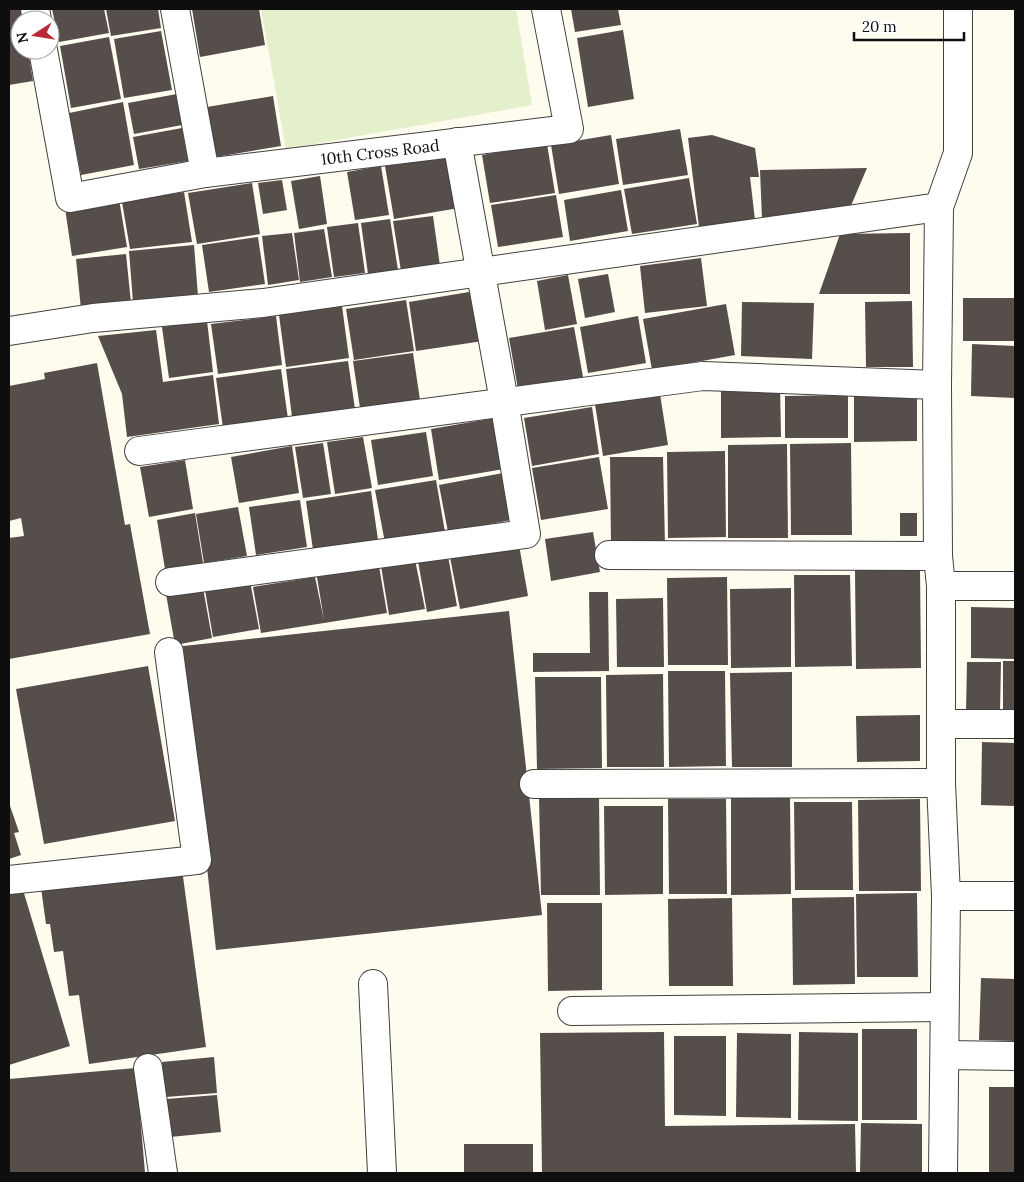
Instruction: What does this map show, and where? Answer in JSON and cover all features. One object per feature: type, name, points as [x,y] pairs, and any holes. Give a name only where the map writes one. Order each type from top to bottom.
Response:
[{"type":"street","points":[[174,9],[205,173]]},
{"type":"street","name":"10th Cross Road","points":[[45,60],[70,198],[205,173],[569,129],[546,9]]},
{"type":"street","points":[[943,1173],[946,896],[941,783],[941,586],[938,556],[939,207],[958,153],[958,9]]},
{"type":"street","points":[[170,582],[526,534],[481,271],[456,142]]},
{"type":"street","points":[[9,331],[93,318],[263,303],[939,207]]},
{"type":"street","points":[[140,451],[703,376],[937,385]]},
{"type":"street","points":[[609,555],[938,556]]},
{"type":"street","points":[[941,586],[1015,586]]},
{"type":"street","points":[[9,880],[197,860],[169,652]]},
{"type":"street","points":[[942,724],[1015,724]]},
{"type":"street","points":[[534,784],[941,783]]},
{"type":"street","points":[[946,896],[1015,896]]},
{"type":"street","points":[[373,984],[382,1173]]},
{"type":"street","points":[[572,1011],[944,1007]]},
{"type":"street","points":[[945,1054],[1015,1056]]},
{"type":"street","points":[[148,1068],[163,1173]]},
{"type":"green space","points":[[261,9],[516,9],[532,105],[286,149]]},
{"type":"building","points":[[9,9],[21,9],[10,10],[10,60],[30,60],[33,81],[9,85]]},
{"type":"building","points":[[104,9],[109,33],[60,42],[60,10],[52,10]]},
{"type":"building","points":[[106,9],[158,9],[161,28],[111,36]]},
{"type":"building","points":[[192,9],[259,9],[265,45],[200,57]]},
{"type":"building","points":[[571,9],[618,9],[621,25],[575,32]]},
{"type":"building","points":[[623,30],[634,99],[588,107],[577,38]]},
{"type":"building","points":[[161,31],[172,90],[124,98],[114,39]]},
{"type":"building","points":[[109,37],[121,99],[71,108],[60,46]]},
{"type":"building","points":[[177,94],[182,125],[134,134],[128,103]]},
{"type":"building","points":[[273,96],[281,146],[216,157],[207,107]]},
{"type":"building","points":[[123,102],[134,165],[81,175],[69,113]]},
{"type":"building","points":[[182,128],[188,161],[139,169],[133,137]]},
{"type":"building","points":[[680,129],[688,175],[623,185],[616,139]]},
{"type":"building","points":[[611,135],[619,184],[559,194],[551,145]]},
{"type":"building","points":[[712,135],[755,148],[759,177],[750,177],[755,220],[699,227],[688,138]]},
{"type":"building","points":[[547,144],[555,193],[490,203],[482,155]]},
{"type":"building","points":[[450,155],[459,208],[394,219],[385,166]]},
{"type":"building","points":[[381,166],[389,215],[355,220],[347,172]]},
{"type":"building","points":[[867,168],[850,208],[762,219],[760,170]]},
{"type":"building","points":[[320,176],[327,224],[299,229],[291,181]]},
{"type":"building","points":[[689,178],[697,224],[632,234],[624,189]]},
{"type":"building","points":[[282,180],[287,210],[263,214],[258,183]]},
{"type":"building","points":[[252,183],[260,234],[197,244],[188,193]]},
{"type":"building","points":[[621,190],[628,231],[570,241],[564,200]]},
{"type":"building","points":[[184,192],[192,242],[130,249],[122,202]]},
{"type":"building","points":[[556,195],[563,237],[498,247],[491,205]]},
{"type":"building","points":[[119,199],[127,247],[72,256],[65,208]]},
{"type":"building","points":[[433,216],[440,266],[401,271],[393,221]]},
{"type":"building","points":[[390,219],[398,270],[368,274],[361,223]]},
{"type":"building","points":[[358,223],[365,273],[334,277],[327,227]]},
{"type":"building","points":[[324,229],[332,277],[300,282],[294,233]]},
{"type":"building","points":[[292,233],[299,280],[268,285],[262,236]]},
{"type":"building","points":[[910,233],[910,294],[819,294],[840,234]]},
{"type":"building","points":[[258,237],[265,284],[209,292],[202,245]]},
{"type":"building","points":[[194,245],[198,296],[133,302],[129,251]]},
{"type":"building","points":[[126,254],[131,303],[81,309],[76,259]]},
{"type":"building","points":[[701,258],[707,306],[645,313],[640,266]]},
{"type":"building","points":[[608,274],[615,312],[585,318],[578,279]]},
{"type":"building","points":[[568,275],[577,324],[545,330],[537,281]]},
{"type":"building","points":[[475,291],[483,341],[416,351],[409,302]]},
{"type":"building","points":[[963,298],[1015,298],[1015,341],[963,341]]},
{"type":"building","points":[[406,300],[414,351],[354,360],[346,309]]},
{"type":"building","points":[[912,301],[913,367],[866,367],[865,302]]},
{"type":"building","points":[[742,302],[814,303],[812,359],[741,356]]},
{"type":"building","points":[[726,304],[735,355],[652,370],[643,319]]},
{"type":"building","points":[[342,306],[349,358],[286,367],[279,315]]},
{"type":"building","points":[[276,316],[282,365],[218,374],[211,324]]},
{"type":"building","points":[[638,316],[646,363],[588,373],[580,327]]},
{"type":"building","points":[[207,321],[213,372],[169,378],[162,327]]},
{"type":"building","points":[[574,327],[583,377],[518,389],[509,338]]},
{"type":"building","points":[[156,330],[163,382],[213,375],[219,424],[127,437],[122,394],[98,336]]},
{"type":"building","points":[[972,344],[1015,346],[1015,398],[971,396]]},
{"type":"building","points":[[413,353],[420,400],[360,408],[353,361]]},
{"type":"building","points":[[348,361],[355,409],[292,417],[286,369]]},
{"type":"building","points":[[97,363],[125,525],[130,524],[150,634],[9,659],[9,538],[24,536],[21,518],[9,521],[9,386],[45,379],[44,373]]},
{"type":"building","points":[[281,369],[288,419],[223,428],[216,378]]},
{"type":"building","points":[[721,385],[780,385],[781,437],[721,438]]},
{"type":"building","points":[[660,394],[668,445],[603,456],[595,404]]},
{"type":"building","points":[[848,395],[848,438],[785,438],[785,396]]},
{"type":"building","points":[[917,395],[917,441],[854,442],[854,396]]},
{"type":"building","points":[[592,407],[599,454],[532,466],[524,418]]},
{"type":"building","points":[[495,418],[504,469],[439,480],[431,429]]},
{"type":"building","points":[[426,432],[433,476],[378,485],[371,440]]},
{"type":"building","points":[[363,437],[372,488],[335,494],[327,442]]},
{"type":"building","points":[[323,443],[331,494],[303,498],[295,447]]},
{"type":"building","points":[[851,443],[852,535],[791,535],[790,444]]},
{"type":"building","points":[[787,444],[788,538],[728,538],[728,445]]},
{"type":"building","points":[[292,446],[299,493],[239,503],[231,457]]},
{"type":"building","points":[[725,451],[726,537],[668,538],[667,452]]},
{"type":"building","points":[[599,457],[608,509],[541,520],[532,468]]},
{"type":"building","points":[[610,457],[663,457],[665,545],[611,545]]},
{"type":"building","points":[[185,460],[193,509],[149,517],[140,467]]},
{"type":"building","points":[[503,473],[511,520],[448,532],[439,485]]},
{"type":"building","points":[[436,480],[445,532],[385,543],[375,490]]},
{"type":"building","points":[[371,491],[378,540],[313,550],[306,501]]},
{"type":"building","points":[[300,500],[307,547],[256,555],[249,507]]},
{"type":"building","points":[[238,507],[247,556],[204,563],[196,514]]},
{"type":"building","points":[[195,513],[203,563],[165,569],[157,520]]},
{"type":"building","points":[[900,513],[917,513],[917,536],[900,536]]},
{"type":"building","points":[[593,532],[600,572],[551,581],[545,539]]},
{"type":"building","points":[[519,545],[528,596],[460,609],[450,557]]},
{"type":"building","points":[[448,556],[457,606],[427,612],[418,561]]},
{"type":"building","points":[[415,560],[425,609],[389,615],[381,566]]},
{"type":"building","points":[[379,566],[387,613],[261,633],[253,587],[315,577],[324,620],[317,577]]},
{"type":"building","points":[[855,570],[920,570],[921,668],[856,669]]},
{"type":"building","points":[[794,575],[850,575],[852,666],[795,667]]},
{"type":"building","points":[[727,577],[728,665],[668,665],[667,578]]},
{"type":"building","points":[[250,581],[259,629],[213,637],[205,590]]},
{"type":"building","points":[[203,588],[212,638],[175,645],[166,594]]},
{"type":"building","points":[[791,588],[791,667],[731,668],[730,589]]},
{"type":"building","points":[[589,592],[608,592],[609,671],[533,672],[533,653],[590,653]]},
{"type":"building","points":[[663,598],[664,667],[617,667],[616,599]]},
{"type":"building","points":[[971,607],[1015,608],[1015,659],[971,658]]},
{"type":"building","points":[[509,611],[542,915],[216,950],[183,646]]},
{"type":"building","points":[[1003,661],[1015,661],[1015,712],[1003,711]]},
{"type":"building","points":[[967,662],[1001,662],[1000,711],[966,711]]},
{"type":"building","points":[[148,666],[175,821],[44,844],[16,689]]},
{"type":"building","points":[[668,671],[725,671],[726,766],[669,767]]},
{"type":"building","points":[[792,672],[792,767],[732,767],[730,673]]},
{"type":"building","points":[[663,674],[664,767],[607,767],[606,675]]},
{"type":"building","points":[[535,677],[601,677],[602,768],[537,769]]},
{"type":"building","points":[[920,715],[920,761],[857,762],[856,716]]},
{"type":"building","points":[[982,742],[1015,743],[1015,806],[981,805]]},
{"type":"building","points":[[539,796],[599,796],[600,895],[541,895]]},
{"type":"building","points":[[731,797],[790,797],[791,894],[731,895]]},
{"type":"building","points":[[668,799],[726,799],[727,894],[669,894]]},
{"type":"building","points":[[920,799],[921,891],[859,891],[858,800]]},
{"type":"building","points":[[794,802],[852,802],[853,890],[795,890]]},
{"type":"building","points":[[9,803],[19,832],[14,833],[21,855],[9,859]]},
{"type":"building","points":[[604,806],[663,806],[663,894],[605,895]]},
{"type":"building","points":[[182,869],[206,1047],[89,1064],[79,995],[69,996],[63,951],[54,952],[50,924],[46,924],[41,888]]},
{"type":"building","points":[[20,880],[70,1046],[9,1065],[9,883]]},
{"type":"building","points":[[917,893],[918,977],[857,977],[856,894]]},
{"type":"building","points":[[854,897],[855,984],[793,985],[792,898]]},
{"type":"building","points":[[732,898],[733,986],[669,986],[668,899]]},
{"type":"building","points":[[547,903],[602,903],[602,990],[548,991]]},
{"type":"building","points":[[981,978],[1015,979],[1015,1041],[979,1040]]},
{"type":"building","points":[[862,1029],[917,1029],[917,1120],[862,1120]]},
{"type":"building","points":[[664,1032],[665,1126],[855,1124],[856,1173],[542,1173],[540,1033]]},
{"type":"building","points":[[799,1032],[858,1033],[858,1121],[798,1120]]},
{"type":"building","points":[[737,1033],[791,1034],[791,1118],[736,1117]]},
{"type":"building","points":[[674,1036],[726,1036],[726,1116],[674,1115]]},
{"type":"building","points":[[214,1057],[217,1093],[166,1097],[162,1062]]},
{"type":"building","points":[[136,1068],[145,1173],[9,1173],[9,1079]]},
{"type":"building","points":[[989,1087],[1015,1087],[1015,1173],[989,1173]]},
{"type":"building","points":[[217,1095],[221,1132],[170,1137],[166,1099]]},
{"type":"building","points":[[861,1123],[922,1124],[922,1173],[860,1173]]},
{"type":"building","points":[[464,1144],[533,1144],[533,1173],[464,1173]]}]
